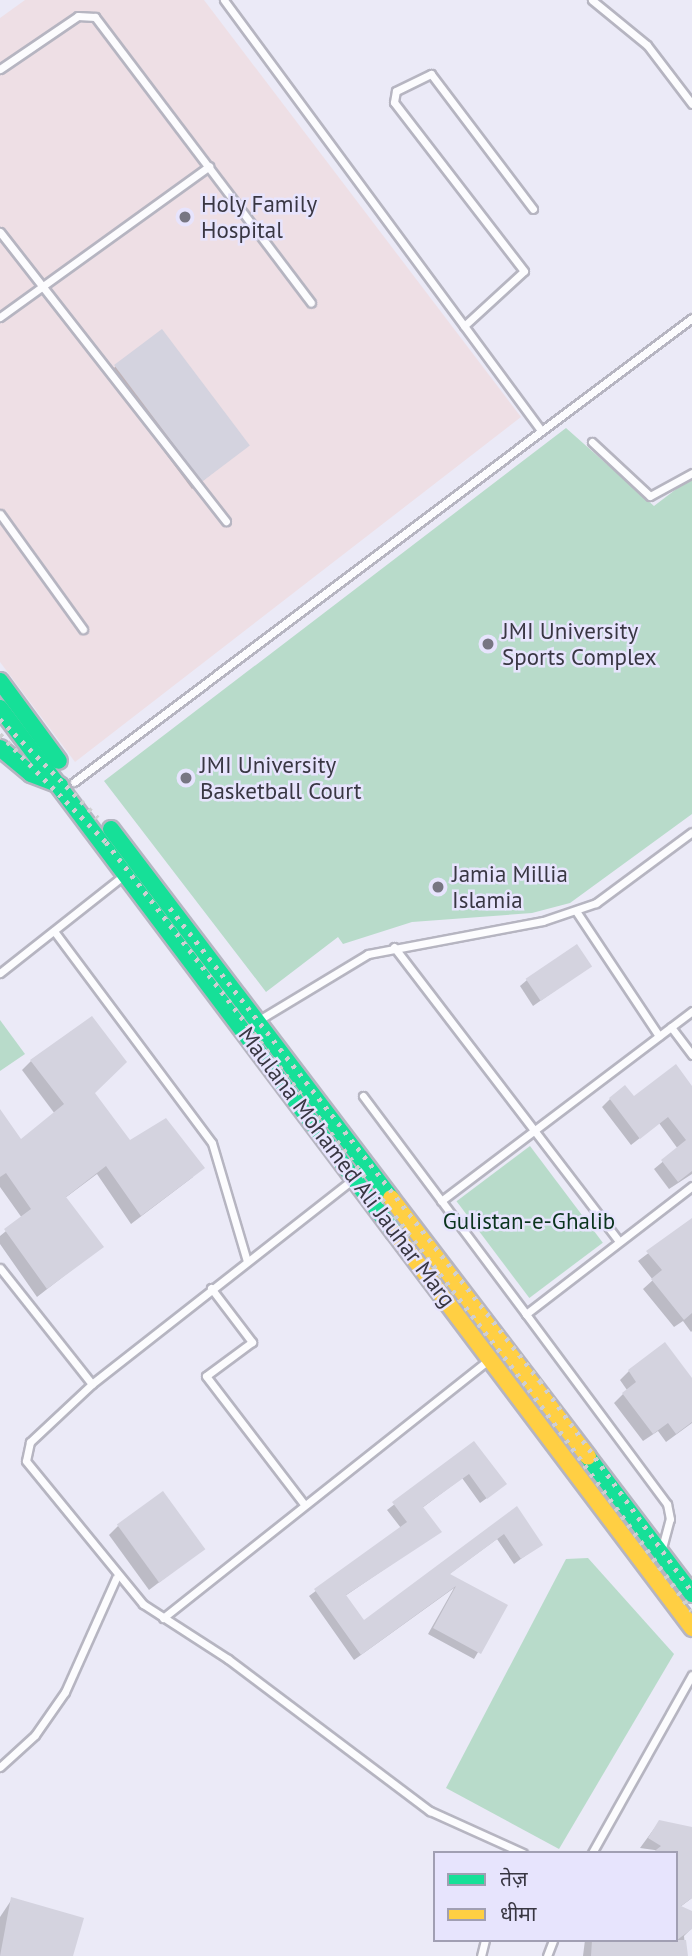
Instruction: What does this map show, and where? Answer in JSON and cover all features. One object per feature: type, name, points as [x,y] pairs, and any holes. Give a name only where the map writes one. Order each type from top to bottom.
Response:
[{"type":"main road","name":"Maulana Mohamed Ali Jauhar Marg","points":[[0,681],[69,781],[126,873],[692,1628]]},
{"type":"main road","name":"Maulana Mohamed Ali Jauhar Marg","points":[[0,708],[69,781],[258,1021],[660,1556],[692,1594]]},
{"type":"main road","points":[[0,748],[31,774],[69,781]]},
{"type":"main road","points":[[436,1287],[452,1276]]},
{"type":"lane","points":[[224,0],[540,429]]},
{"type":"lane","points":[[592,0],[647,45],[692,104]]},
{"type":"lane","points":[[0,69],[78,16],[95,17],[311,303]]},
{"type":"lane","points":[[464,326],[524,271],[394,102],[396,91],[431,74],[533,209]]},
{"type":"lane","points":[[0,317],[209,166]]},
{"type":"lane","points":[[0,232],[226,521]]},
{"type":"lane","points":[[69,781],[692,318]]},
{"type":"lane","points":[[592,442],[655,497],[692,473]]},
{"type":"lane","points":[[0,514],[83,629]]},
{"type":"lane","points":[[258,1021],[349,962],[394,947],[576,911],[613,893],[692,832]]},
{"type":"lane","points":[[0,973],[126,873]]},
{"type":"lane","points":[[576,911],[659,1036]]},
{"type":"lane","points":[[54,932],[212,1143],[247,1261]]},
{"type":"lane","points":[[394,947],[530,1131],[618,1240]]},
{"type":"lane","points":[[441,1200],[692,1011]]},
{"type":"lane","points":[[671,1027],[692,1055]]},
{"type":"lane","points":[[363,1096],[667,1504],[670,1519],[660,1556]]},
{"type":"lane","points":[[355,1178],[211,1288],[92,1384],[35,1436],[25,1457],[116,1578],[163,1618],[228,1659],[430,1811],[510,1850]]},
{"type":"lane","points":[[526,1314],[618,1240],[692,1186]]},
{"type":"lane","points":[[0,1268],[92,1384]]},
{"type":"lane","points":[[211,1288],[251,1342],[206,1377],[304,1504]]},
{"type":"lane","points":[[163,1618],[490,1359]]},
{"type":"lane","points":[[0,1767],[35,1735],[65,1692],[116,1578]]},
{"type":"lane","points":[[593,1851],[692,1675]]},
{"type":"shaded area","name":"Holy Family Hospital","points":[[25,0],[204,0],[521,417],[75,762],[0,662],[0,18]]},
{"type":"green space","name":"JMI University Sports Complex","points":[[566,428],[654,506],[692,477],[692,814],[570,903],[532,913],[412,922],[343,944],[338,937],[266,992],[104,781]]},
{"type":"green space","points":[[0,1020],[25,1054],[0,1071]]},
{"type":"green space","name":"Gulistan-e-Ghalib","points":[[530,1146],[603,1243],[529,1298],[457,1201]]},
{"type":"green space","points":[[588,1558],[674,1654],[559,1849],[446,1788],[566,1559]]},
{"type":"building","points":[[162,329],[250,446],[202,482],[114,365]]},
{"type":"building","points":[[577,944],[592,966],[541,1001],[526,979]]},
{"type":"building","points":[[92,1016],[127,1062],[95,1093],[130,1140],[166,1118],[205,1168],[141,1216],[106,1166],[66,1197],[104,1247],[47,1289],[4,1229],[31,1209],[6,1173],[0,1177],[0,1109],[21,1139],[64,1104],[30,1060]]},
{"type":"building","points":[[676,1064],[692,1086],[692,1171],[678,1182],[661,1160],[686,1140],[668,1117],[640,1139],[609,1098],[625,1085],[634,1096]]},
{"type":"building","points":[[692,1218],[692,1313],[684,1320],[651,1279],[662,1270],[646,1251]]},
{"type":"building","points":[[665,1342],[692,1378],[692,1422],[676,1434],[668,1423],[653,1434],[622,1393],[636,1382],[628,1370]]},
{"type":"building","points":[[474,1441],[507,1484],[487,1499],[469,1474],[423,1507],[442,1532],[346,1595],[364,1620],[517,1506],[543,1545],[521,1559],[504,1534],[450,1574],[508,1605],[481,1654],[433,1628],[456,1586],[361,1655],[314,1589],[407,1522],[392,1502]]},
{"type":"building","points":[[163,1491],[205,1549],[159,1583],[117,1525]]},
{"type":"building","points":[[659,1820],[692,1827],[692,1898],[681,1906],[692,1911],[692,1929],[678,1939],[678,1851],[655,1851],[661,1846],[648,1838]]},
{"type":"building","points":[[11,1897],[84,1918],[73,1956],[0,1956]]},
{"type":"building","points":[[686,1940],[688,1956],[591,1956],[592,1942]]},
{"type":"railway","points":[[0,719],[98,818]]},
{"type":"railway","points":[[0,734],[106,842],[529,1389],[692,1611]]},
{"type":"railway","points":[[170,908],[540,1381],[692,1592]]},
{"type":"traffic: fast","points":[[0,681],[59,761]]},
{"type":"traffic: fast","points":[[0,708],[394,1232]]},
{"type":"traffic: fast","points":[[0,748],[31,774],[60,785]]},
{"type":"traffic: fast","points":[[111,829],[391,1198]]},
{"type":"traffic: fast","points":[[588,1457],[692,1594]]},
{"type":"traffic: slow","points":[[391,1198],[588,1457]]},
{"type":"traffic: slow","points":[[394,1232],[692,1628]]},
{"type":"place","name":"Holy Family Hospital","points":[[185,217]]},
{"type":"place","name":"JMI University Sports Complex","points":[[488,644]]},
{"type":"place","name":"JMI University Basketball Court","points":[[186,778]]},
{"type":"place","name":"Jamia Millia Islamia","points":[[438,887]]}]
